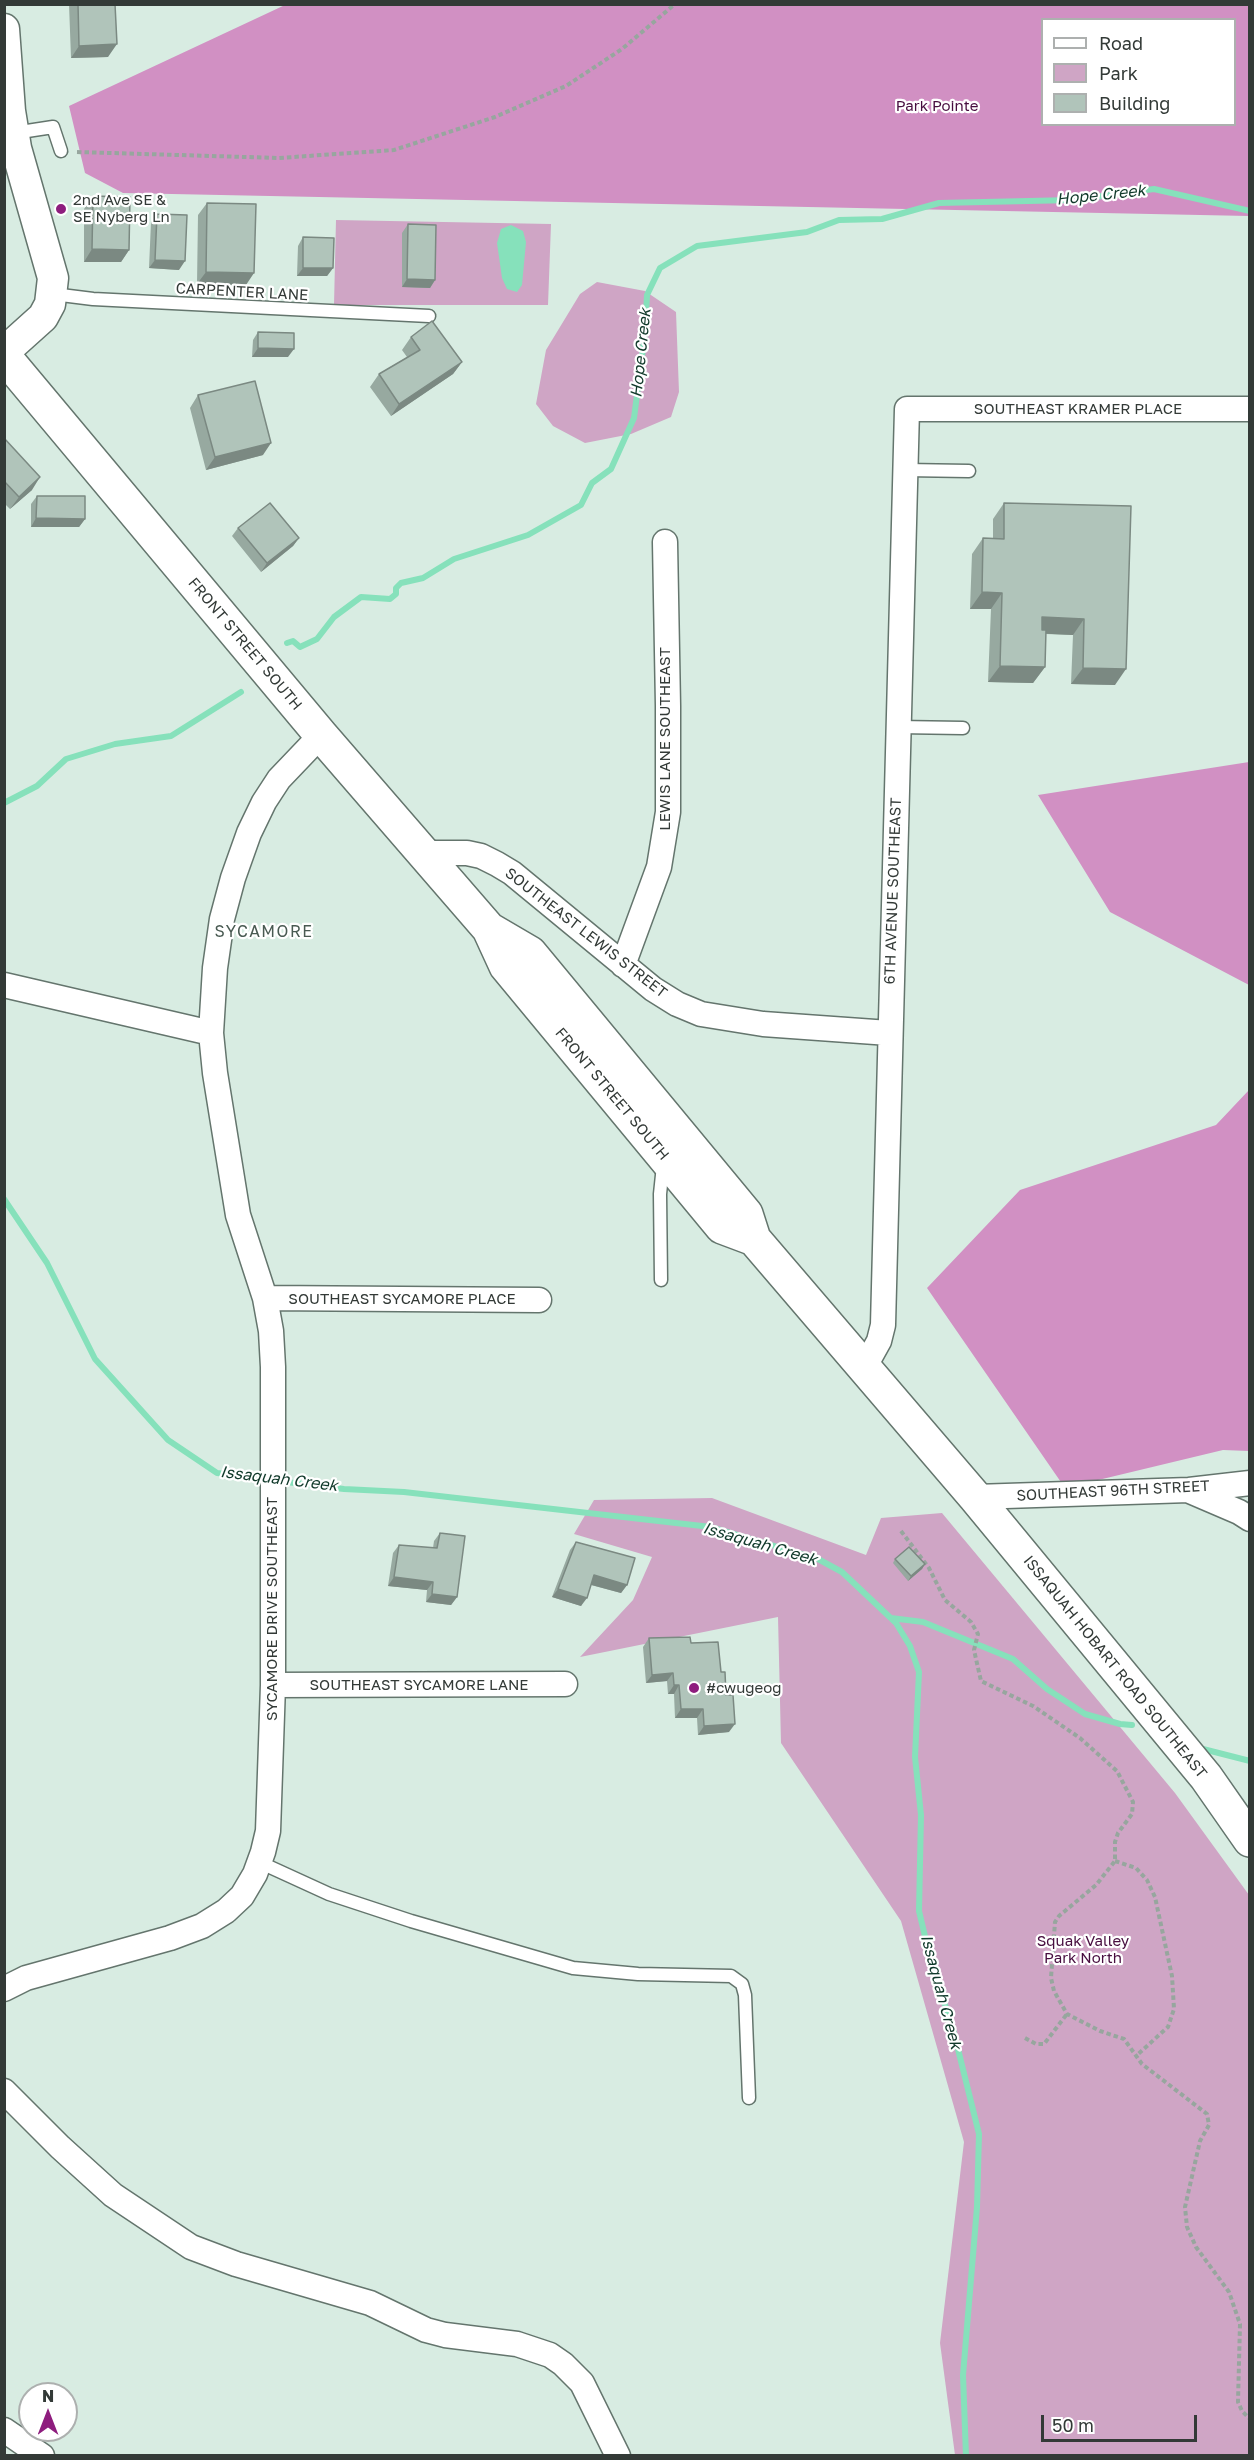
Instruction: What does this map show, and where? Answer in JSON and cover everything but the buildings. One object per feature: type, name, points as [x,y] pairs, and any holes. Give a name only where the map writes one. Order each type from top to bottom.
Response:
[{"type":"main road","name":"FRONT STREET SOUTH","points":[[4,356],[321,735],[489,929],[506,966],[746,1214],[754,1239],[975,1497]]},
{"type":"main road","name":"FRONT STREET SOUTH","points":[[625,1087],[667,1161],[722,1227],[754,1239]]},
{"type":"main road","name":"ISSAQUAH HOBART ROAD SOUTHEAST","points":[[975,1497],[1206,1777],[1250,1840]]},
{"type":"street","points":[[4,29],[14,133],[25,182],[49,258],[53,279],[53,294],[43,317],[4,352]]},
{"type":"street","name":"SOUTHEAST KRAMER PLACE","points":[[907,409],[1250,409]]},
{"type":"street","name":"6TH AVENUE SOUTHEAST","points":[[864,1368],[879,1341],[883,1325],[907,409]]},
{"type":"street","name":"LEWIS LANE SOUTHEAST","points":[[623,965],[659,867],[668,812],[665,542]]},
{"type":"street","name":"SYCAMORE DRIVE SOUTHEAST","points":[[4,1989],[26,1978],[170,1938],[202,1926],[226,1911],[242,1896],[255,1874],[268,1831],[273,1685],[273,1366],[271,1331],[265,1298],[238,1215],[211,1033],[215,968],[222,919],[249,833],[264,802],[279,779],[321,735]]},
{"type":"street","name":"SOUTHEAST LEWIS STREET","points":[[425,853],[467,853],[481,856],[497,864],[512,873],[653,989],[677,1004],[701,1014],[763,1024],[889,1033]]},
{"type":"street","points":[[4,985],[211,1033]]},
{"type":"street","name":"SOUTHEAST SYCAMORE PLACE","points":[[265,1298],[539,1300]]},
{"type":"street","name":"SOUTHEAST 96TH STREET","points":[[975,1497],[1189,1491],[1250,1483]]},
{"type":"street","points":[[1189,1491],[1250,1519]]},
{"type":"street","name":"SOUTHEAST SYCAMORE LANE","points":[[273,1685],[565,1684]]},
{"type":"street","points":[[4,2091],[113,2195],[192,2247],[236,2264],[370,2303],[426,2330],[445,2335],[517,2344],[550,2355],[582,2383],[618,2456]]},
{"type":"street","points":[[4,2430],[42,2456]]},
{"type":"lane","points":[[14,133],[53,127],[61,151]]},
{"type":"lane","name":"CARPENTER LANE","points":[[53,294],[93,299],[429,316]]},
{"type":"lane","points":[[905,470],[969,471]]},
{"type":"lane","points":[[898,727],[963,728]]},
{"type":"lane","points":[[660,1280],[660,1194],[662,1175],[667,1161]]},
{"type":"lane","points":[[259,1862],[329,1894],[411,1921],[573,1968],[638,1974],[731,1976],[742,1984],[745,1995],[749,2098]]},
{"type":"path","points":[[61,151],[279,158],[394,150],[495,117],[566,86],[622,49],[675,4]]},
{"type":"path","points":[[900,1531],[929,1568],[945,1600],[971,1622],[978,1634],[974,1650],[981,1681],[1033,1706],[1080,1738],[1117,1770],[1133,1802],[1132,1814],[1118,1833],[1115,1842],[1115,1861],[1096,1885],[1055,1922],[1051,1978],[1054,1991],[1067,2014],[1100,2031],[1124,2039],[1142,2064],[1207,2114],[1209,2125],[1200,2141],[1185,2207],[1187,2227],[1196,2247],[1229,2292],[1240,2324],[1238,2402],[1250,2420]]},
{"type":"path","points":[[1115,1861],[1136,1868],[1147,1880],[1155,1897],[1172,1976],[1173,2009],[1168,2027],[1137,2055]]},
{"type":"path","points":[[1025,2038],[1036,2044],[1044,2044],[1067,2014]]},
{"type":"green space","name":"Park Pointe","points":[[285,5],[1249,5],[1249,216],[123,193],[85,173],[69,106]]},
{"type":"green space","points":[[336,220],[551,224],[548,305],[334,305]]},
{"type":"green space","points":[[597,282],[645,291],[676,312],[679,392],[671,417],[631,434],[585,443],[553,426],[536,404],[546,350],[580,294]]},
{"type":"green space","points":[[1250,762],[1249,985],[1110,912],[1038,795]]},
{"type":"green space","points":[[1249,1090],[1249,1451],[1223,1450],[1065,1488],[927,1288],[1020,1190],[1216,1125]]},
{"type":"green space","name":"Squak Valley Park North","points":[[712,1498],[866,1555],[881,1518],[942,1513],[1175,1793],[1249,1895],[1249,2455],[955,2455],[940,2343],[964,2142],[901,1921],[781,1743],[778,1617],[580,1657],[633,1600],[652,1557],[574,1534],[594,1500]]},
{"type":"shaded area","points":[[511,225],[523,231],[526,242],[522,285],[517,292],[507,289],[502,278],[497,243],[501,229]]},
{"type":"waterway","name":"Hope Creek","points":[[287,643],[293,641],[300,647],[317,639],[334,617],[361,597],[390,599],[396,594],[396,588],[401,583],[423,578],[454,559],[528,535],[581,505],[592,483],[611,469],[634,418],[645,333],[647,295],[660,268],[697,246],[807,232],[839,220],[882,219],[939,203],[1073,200],[1154,189],[1250,211]]},
{"type":"waterway","name":"Hope Creek","points":[[4,803],[37,786],[66,759],[115,744],[171,736],[241,692]]},
{"type":"waterway","name":"Issaquah Creek","points":[[4,1199],[47,1263],[95,1359],[168,1440],[217,1473],[268,1479]]},
{"type":"waterway","name":"Issaquah Creek","points":[[278,1481],[344,1489],[404,1492],[711,1527],[818,1559],[842,1572],[896,1623],[910,1646],[919,1672],[915,1757],[921,1815],[919,1911],[933,1970],[952,2025],[979,2134],[977,2207],[963,2375],[966,2456]]},
{"type":"waterway","points":[[891,1618],[923,1622],[1013,1659],[1047,1689],[1085,1714],[1132,1725]]},
{"type":"waterway","points":[[1203,1749],[1250,1761]]},
{"type":"place","name":"2nd Ave SE & SE Nyberg Ln","points":[[61,209]]},
{"type":"place","name":"#cwugeog","points":[[694,1688]]},
{"type":"district","name":"SYCAMORE","points":[[264,932]]}]
